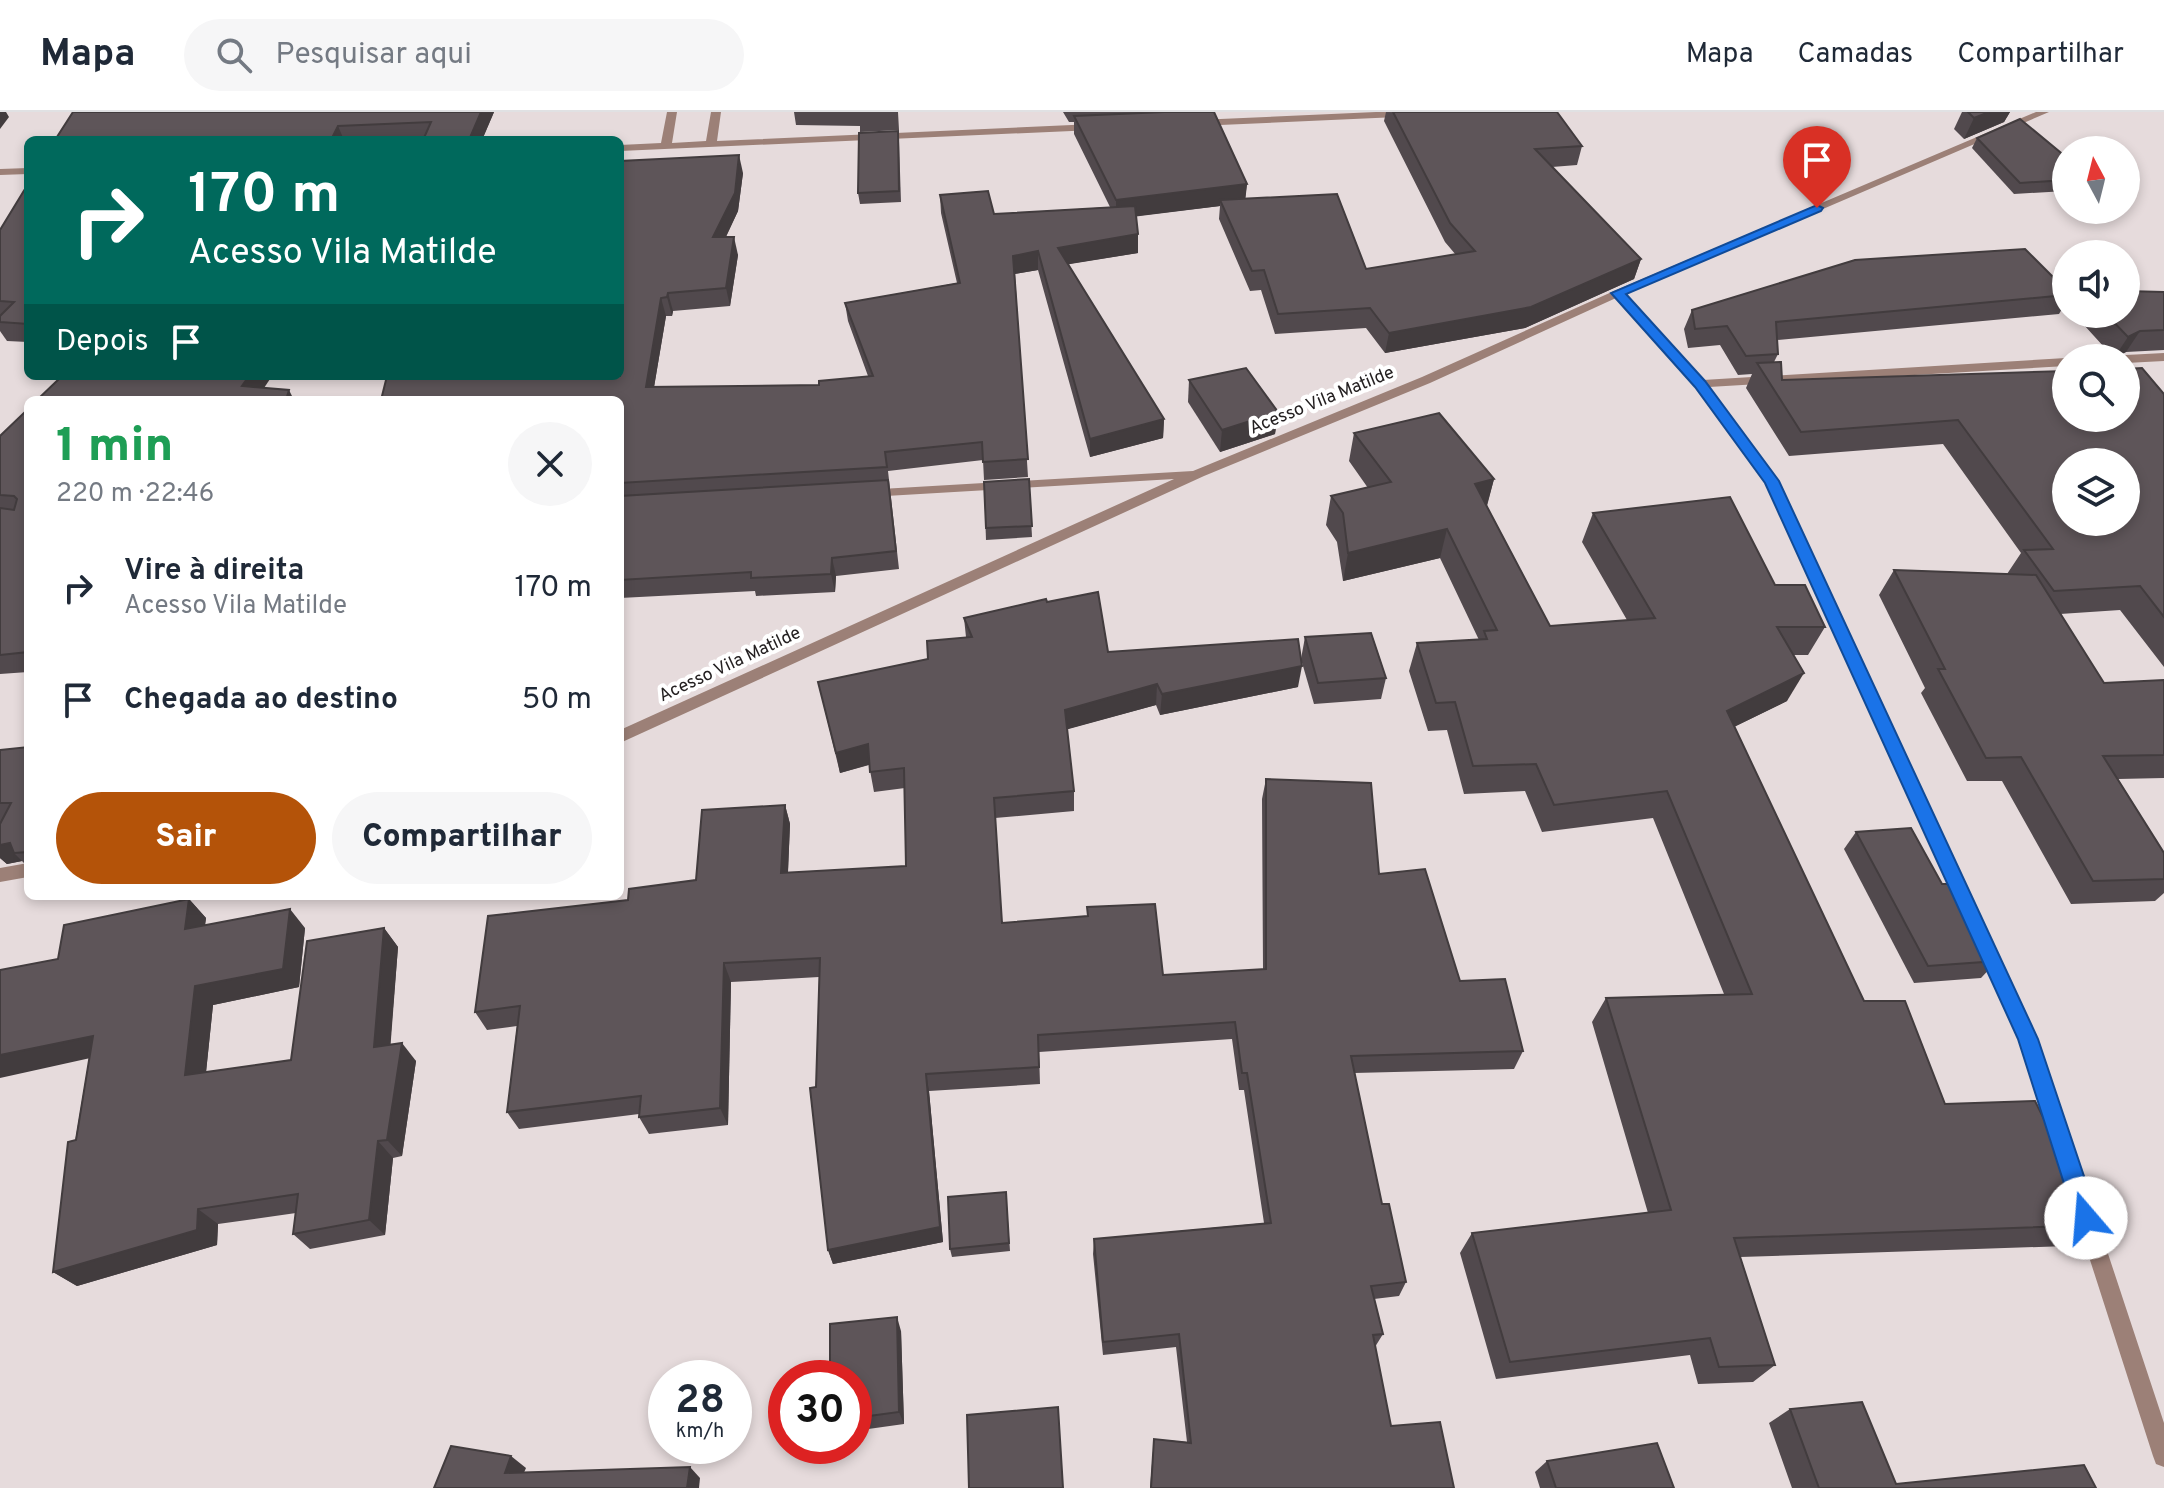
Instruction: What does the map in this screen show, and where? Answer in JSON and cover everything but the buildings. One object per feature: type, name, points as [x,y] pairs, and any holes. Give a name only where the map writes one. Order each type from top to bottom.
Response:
[{"type":"street","points":[[666,146],[672,112]]},
{"type":"street","points":[[711,144],[716,112]]},
{"type":"street","points":[[1188,123],[1442,112]]},
{"type":"street","name":"Acesso Vila Matilde","points":[[624,735],[1199,473],[1426,380],[1618,293],[2044,112]]},
{"type":"street","points":[[624,148],[1108,127]]},
{"type":"street","points":[[0,172],[24,171]]},
{"type":"street","points":[[1618,293],[1700,384],[1772,481],[2028,1039],[2164,1456]]},
{"type":"street","points":[[2140,358],[2164,357]]},
{"type":"street","points":[[1700,384],[2052,363]]},
{"type":"street","points":[[848,494],[1199,473]]},
{"type":"street","points":[[0,875],[24,871]]},
{"type":"route","points":[[1817,208],[1618,293],[1700,384],[1772,481],[2028,1039],[2086,1218]]}]
